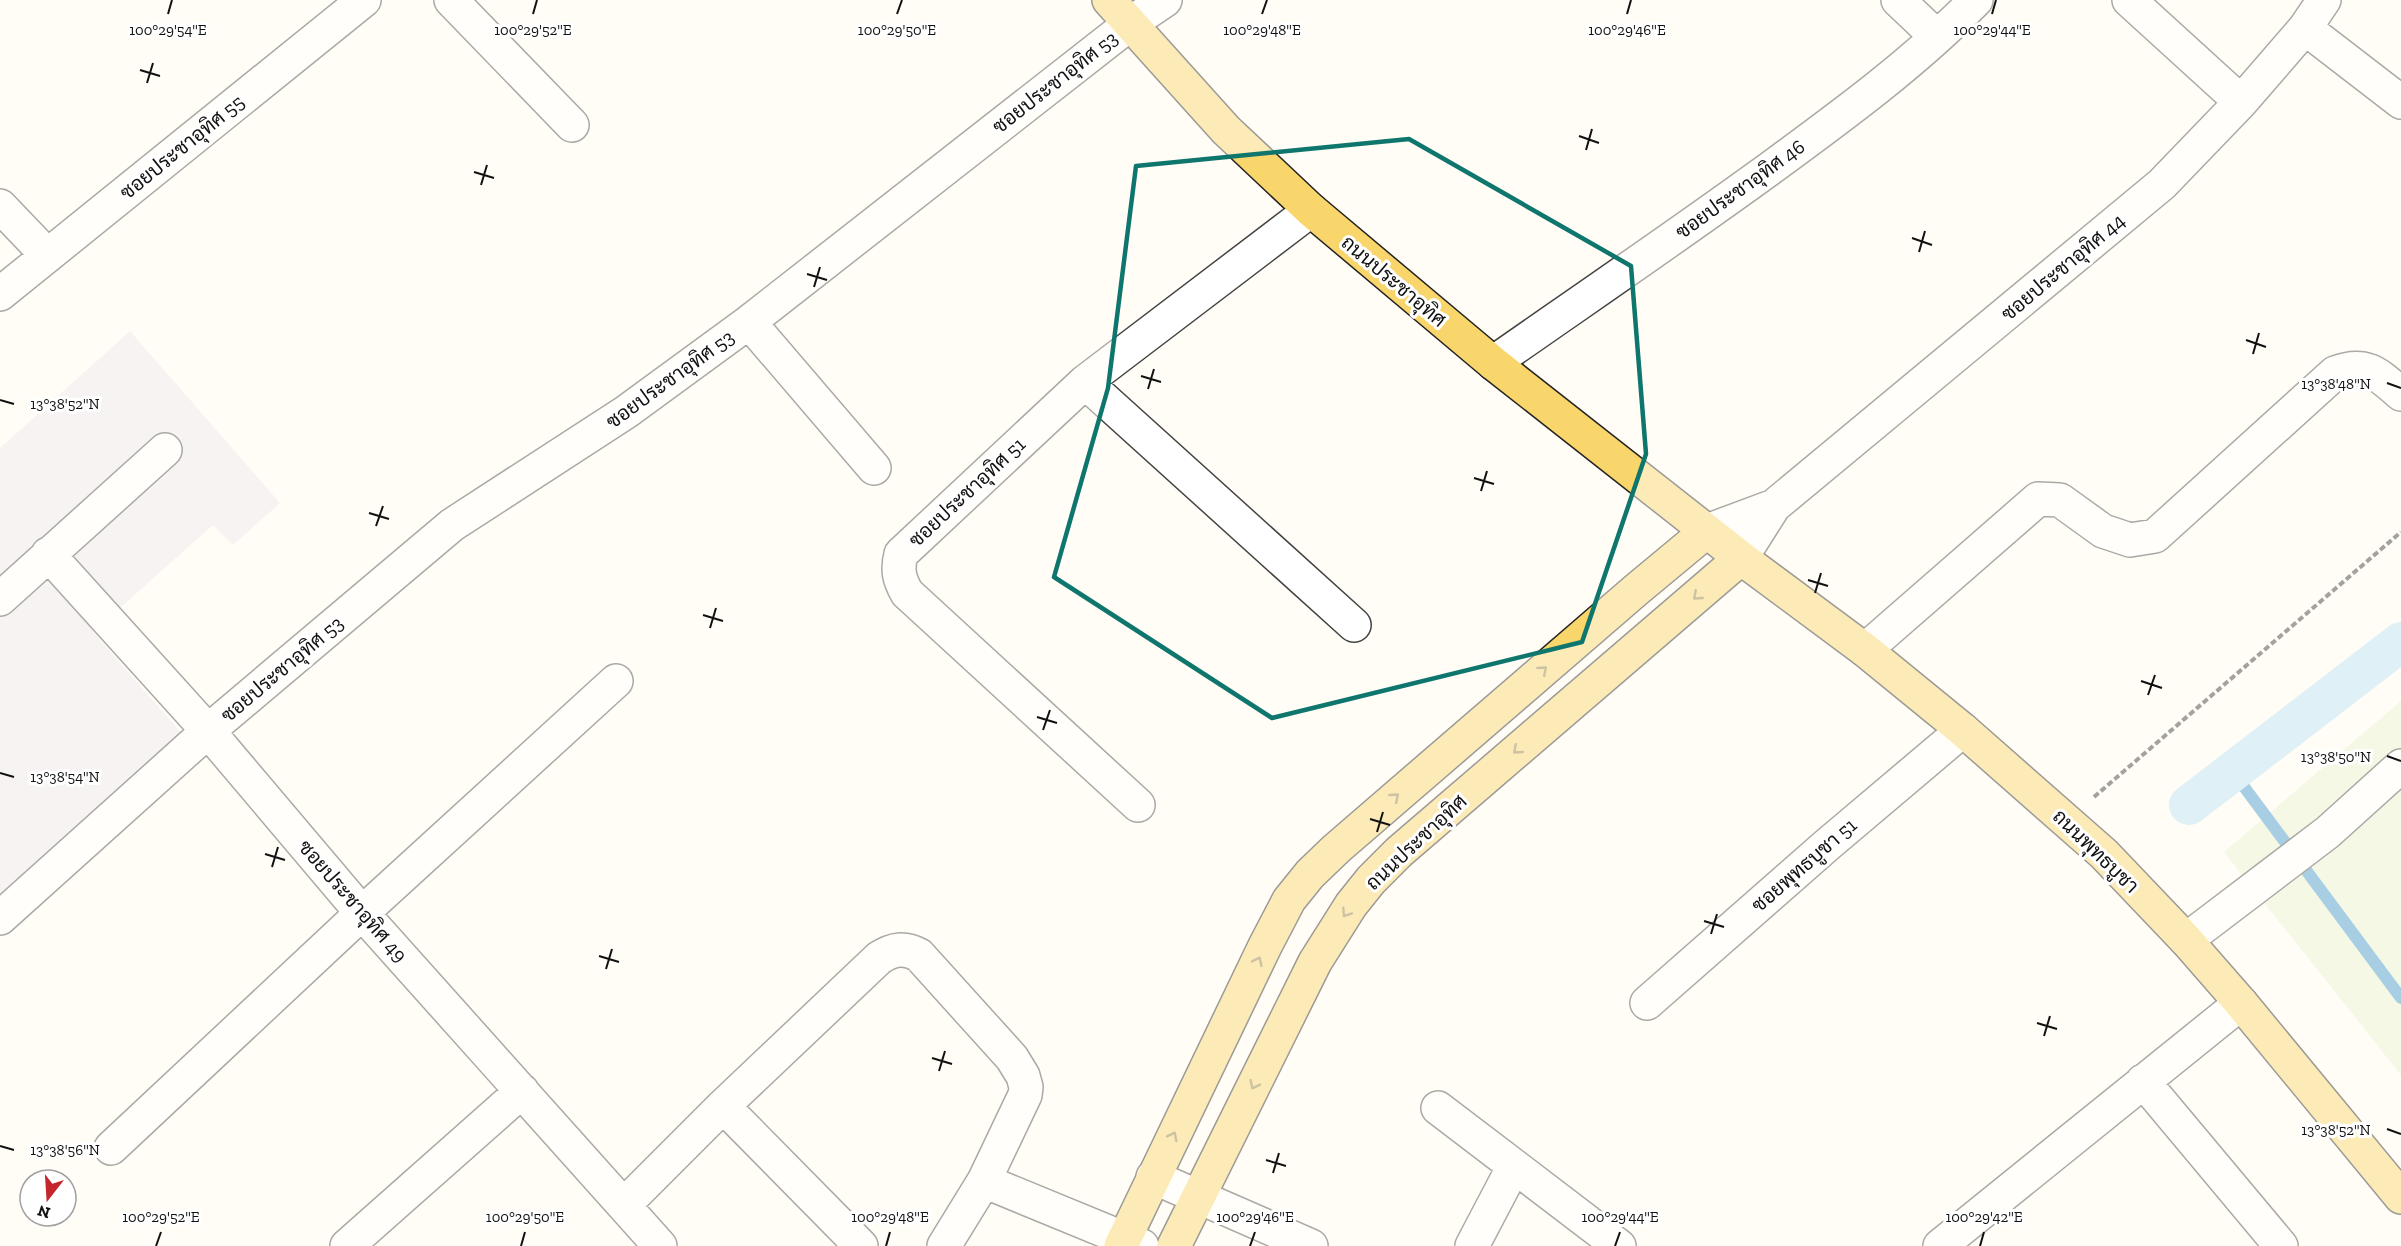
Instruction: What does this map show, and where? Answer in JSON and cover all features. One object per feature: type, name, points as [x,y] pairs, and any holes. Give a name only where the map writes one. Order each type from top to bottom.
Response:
[{"type":"main road","name":"ถนนประชาอุทิศ","points":[[1120,12],[1226,130],[1311,210],[1493,363],[1741,558],[1399,852],[1371,880],[1351,905],[1315,962],[1174,1246]]},
{"type":"main road","points":[[1129,1244],[1153,1177],[1265,946],[1289,900],[1310,874],[1350,836],[1707,531]]},
{"type":"main road","name":"ถนนพุทธบูชา","points":[[1741,558],[1865,650],[1963,730],[2104,854],[2186,940],[2241,1003],[2401,1197]]},
{"type":"street","name":"ซอยประชาอุทิศ 55","points":[[0,294],[364,0]]},
{"type":"street","points":[[452,0],[572,125]]},
{"type":"street","name":"ซอยประชาอุทิศ 53","points":[[0,918],[208,731],[452,525],[626,412],[749,322],[1120,12],[1165,0]]},
{"type":"street","points":[[1898,0],[1937,38]]},
{"type":"street","name":"ซอยประชาอุทิศ 46","points":[[1493,363],[1826,128],[1937,38],[1976,0]]},
{"type":"street","points":[[2130,0],[2241,102]]},
{"type":"street","name":"ซอยประชาอุทิศ 44","points":[[1741,558],[1774,506],[2162,184],[2241,102],[2305,28],[2324,0]]},
{"type":"street","points":[[2305,28],[2401,102]]},
{"type":"street","points":[[0,206],[48,255]]},
{"type":"street","name":"ซอยประชาอุทิศ 51","points":[[1138,806],[907,593],[900,580],[898,568],[901,554],[1085,382],[1311,210]]},
{"type":"street","points":[[749,322],[874,468]]},
{"type":"street","points":[[1865,650],[2038,499],[2060,500],[2103,531],[2130,540],[2155,536],[2335,373],[2352,366],[2369,370],[2401,394]]},
{"type":"street","points":[[1085,382],[1354,625]]},
{"type":"street","points":[[0,599],[165,450]]},
{"type":"street","name":"ซอยประชาอุทิศ 44","points":[[1707,531],[1774,506]]},
{"type":"street","name":"ซอยประชาอุทิศ 49","points":[[48,554],[208,731],[362,913],[660,1246]]},
{"type":"street","points":[[111,1148],[362,913],[616,681]]},
{"type":"street","name":"ซอยพุทธบูชา 51","points":[[1647,1003],[1827,845],[1963,730]]},
{"type":"street","points":[[2186,940],[2268,880],[2328,832],[2401,766]]},
{"type":"street","points":[[624,1205],[723,1106],[879,958],[891,950],[912,951],[1012,1058],[1023,1076],[1026,1087],[1025,1095],[984,1181],[944,1246]]},
{"type":"street","points":[[1940,1246],[2241,1003]]},
{"type":"street","points":[[2143,1081],[2281,1246]]},
{"type":"street","points":[[347,1246],[522,1091]]},
{"type":"street","points":[[723,1106],[861,1246]]},
{"type":"street","points":[[1438,1108],[1619,1246]]},
{"type":"street","points":[[1472,1246],[1514,1166]]},
{"type":"street","points":[[1153,1177],[1311,1246]]},
{"type":"street","points":[[984,1181],[1129,1244]]},
{"type":"path","points":[[2066,821],[2401,532]]},
{"type":"highlighted area","points":[[1409,139],[1631,266],[1646,454],[1582,642],[1272,718],[1054,577],[1108,388],[1136,166]]},
{"type":"shaded area","points":[[130,331],[280,503],[233,545],[213,525],[93,632],[185,737],[0,904],[0,448]]},
{"type":"green space","points":[[2401,701],[2401,1075],[2224,852]]},
{"type":"waterway","points":[[2189,805],[2401,642]]},
{"type":"waterway","points":[[2233,772],[2401,998]]}]
